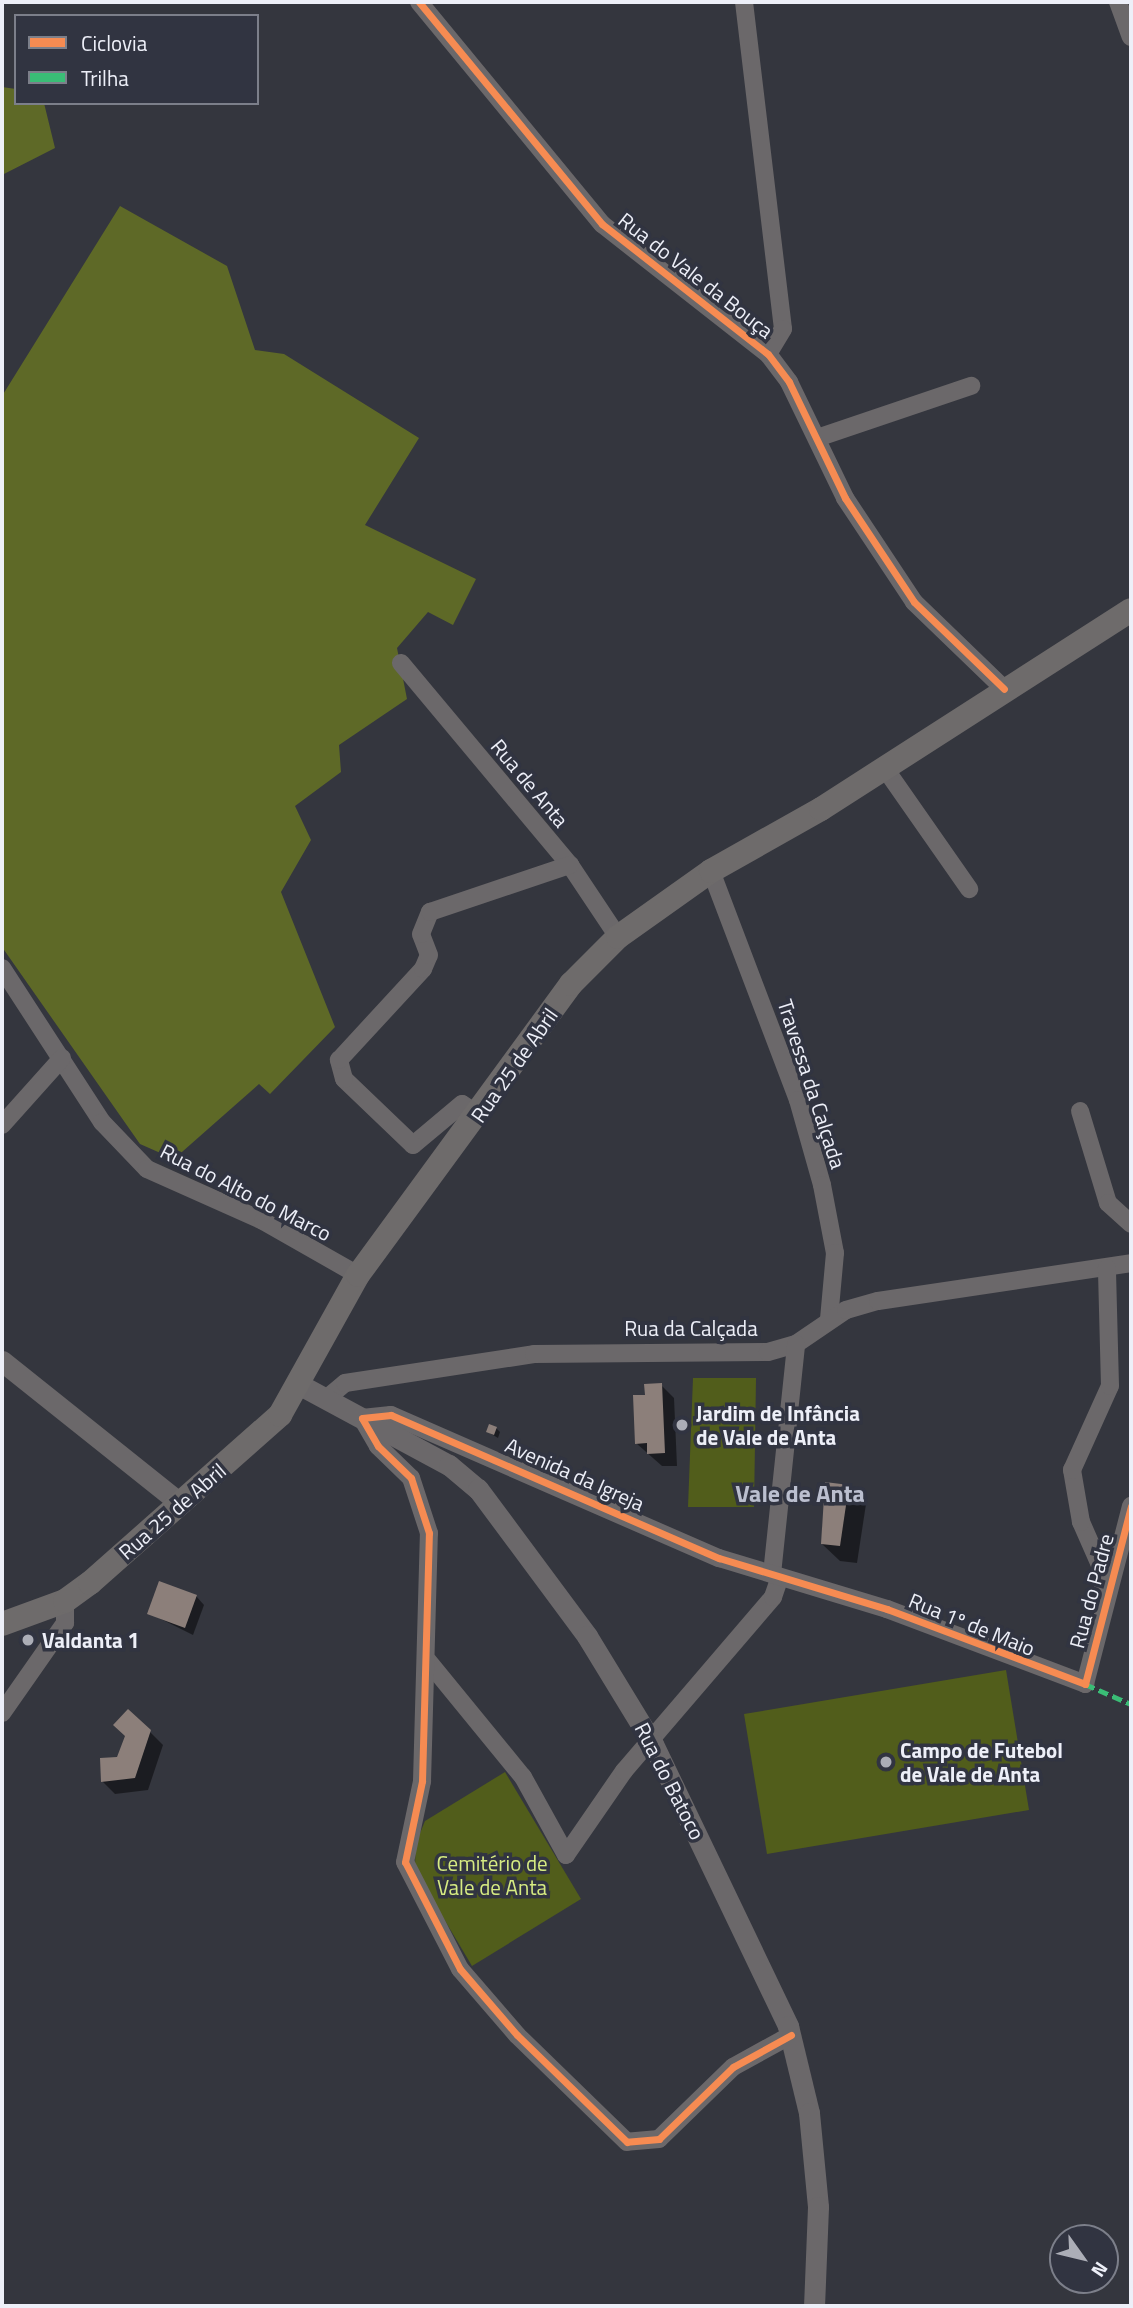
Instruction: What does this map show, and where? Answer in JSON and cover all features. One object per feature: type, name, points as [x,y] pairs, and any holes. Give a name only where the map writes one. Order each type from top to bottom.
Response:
[{"type":"main road","name":"Rua 25 de Abril","points":[[2,1624],[65,1601],[255,1441],[302,1386],[358,1275],[479,1115],[571,984],[618,937],[711,871],[884,766],[1131,610]]},
{"type":"street","name":"Rua do Vale da Bouça","points":[[419,2],[602,224],[768,354],[817,438],[845,498],[914,602],[1004,689]]},
{"type":"street","points":[[744,2],[783,328],[768,354]]},
{"type":"street","points":[[1118,2],[1131,37]]},
{"type":"street","points":[[817,438],[971,386]]},
{"type":"street","name":"Rua de Anta","points":[[401,663],[570,865],[618,937]]},
{"type":"street","points":[[884,766],[969,889]]},
{"type":"street","points":[[479,1115],[462,1104],[413,1145],[344,1079],[339,1060],[424,969],[429,955],[421,933],[430,912],[570,865]]},
{"type":"street","name":"Travessa da Calçada","points":[[711,871],[798,1100],[822,1185],[835,1253],[829,1319]]},
{"type":"street","name":"Rua do Alto do Marco","points":[[2,968],[103,1122],[146,1169],[263,1222],[358,1275]]},
{"type":"street","points":[[2,1125],[62,1058]]},
{"type":"street","points":[[1080,1111],[1108,1203],[1131,1224]]},
{"type":"street","name":"Rua da Calçada","points":[[326,1399],[345,1383],[534,1354],[768,1352],[796,1344],[829,1319],[878,1301],[1131,1263]]},
{"type":"street","points":[[1107,1268],[1110,1386],[1072,1470],[1107,1602]]},
{"type":"street","points":[[428,1661],[523,1777],[566,1855],[624,1771],[653,1744],[773,1597],[796,1344]]},
{"type":"street","points":[[2,1361],[181,1504]]},
{"type":"street","name":"Rua do Batoco","points":[[302,1386],[449,1465],[478,1489],[587,1636],[653,1744],[790,2035],[809,2113],[818,2207],[814,2306]]},
{"type":"street","name":"Avenida da Igreja","points":[[362,1418],[391,1415],[719,1558],[846,1600]]},
{"type":"street","points":[[362,1418],[424,1501],[429,1533],[428,1661],[422,1782],[405,1850],[408,1874],[460,1969],[517,2035],[614,2134],[642,2144],[659,2139],[733,2067],[790,2035]]},
{"type":"street","name":"Rua do Padre","points":[[1085,1684],[1131,1506]]},
{"type":"street","name":"Rua 1º de Maio","points":[[846,1600],[912,1617],[1085,1684]]},
{"type":"street","points":[[2,1713],[65,1623],[65,1601]]},
{"type":"green space","points":[[2,87],[14,89],[14,105],[44,105],[55,148],[2,175]]},
{"type":"green space","points":[[120,206],[227,266],[255,350],[284,354],[419,438],[365,525],[476,579],[453,625],[428,612],[397,648],[407,699],[339,745],[341,772],[295,806],[311,840],[281,892],[335,1027],[270,1094],[259,1084],[174,1159],[140,1144],[2,947],[2,396]]},
{"type":"green space","points":[[693,1378],[756,1378],[754,1507],[688,1507]]},
{"type":"green space","name":"Campo de Futebol de Vale de Anta","points":[[1006,1670],[1029,1810],[767,1854],[744,1714]]},
{"type":"green space","name":"Cemitério de Vale de Anta","points":[[505,1772],[581,1899],[472,1966],[425,1887],[415,1865],[416,1843],[425,1821]]},
{"type":"building","points":[[662,1383],[665,1453],[647,1454],[647,1443],[635,1444],[633,1395],[645,1395],[644,1384]]},
{"type":"building","points":[[489,1424],[497,1427],[494,1435],[486,1432]]},
{"type":"building","points":[[825,1482],[849,1485],[840,1546],[821,1544]]},
{"type":"building","points":[[159,1581],[197,1595],[185,1628],[147,1614]]},
{"type":"building","points":[[128,1709],[151,1730],[135,1778],[101,1782],[100,1758],[117,1757],[125,1736],[113,1725]]},
{"type":"marked path","points":[[1085,1684],[1131,1704]]},
{"type":"cycle path","points":[[419,2],[602,224],[768,354],[789,382],[845,498],[914,602],[1004,689]]},
{"type":"cycle path","points":[[791,2035],[733,2067],[659,2139],[627,2142],[517,2035],[460,1969],[405,1862],[422,1781],[429,1533],[411,1478],[378,1446],[362,1418],[391,1415],[719,1558],[887,1609],[1085,1684],[1131,1506]]},
{"type":"place","name":"Jardim de Infância de Vale de Anta","points":[[682,1425]]},
{"type":"place","name":"Valdanta 1","points":[[28,1640]]},
{"type":"place","name":"Campo de Futebol de Vale de Anta","points":[[886,1762]]},
{"type":"district","name":"Vale de Anta","points":[[800,1494]]}]
